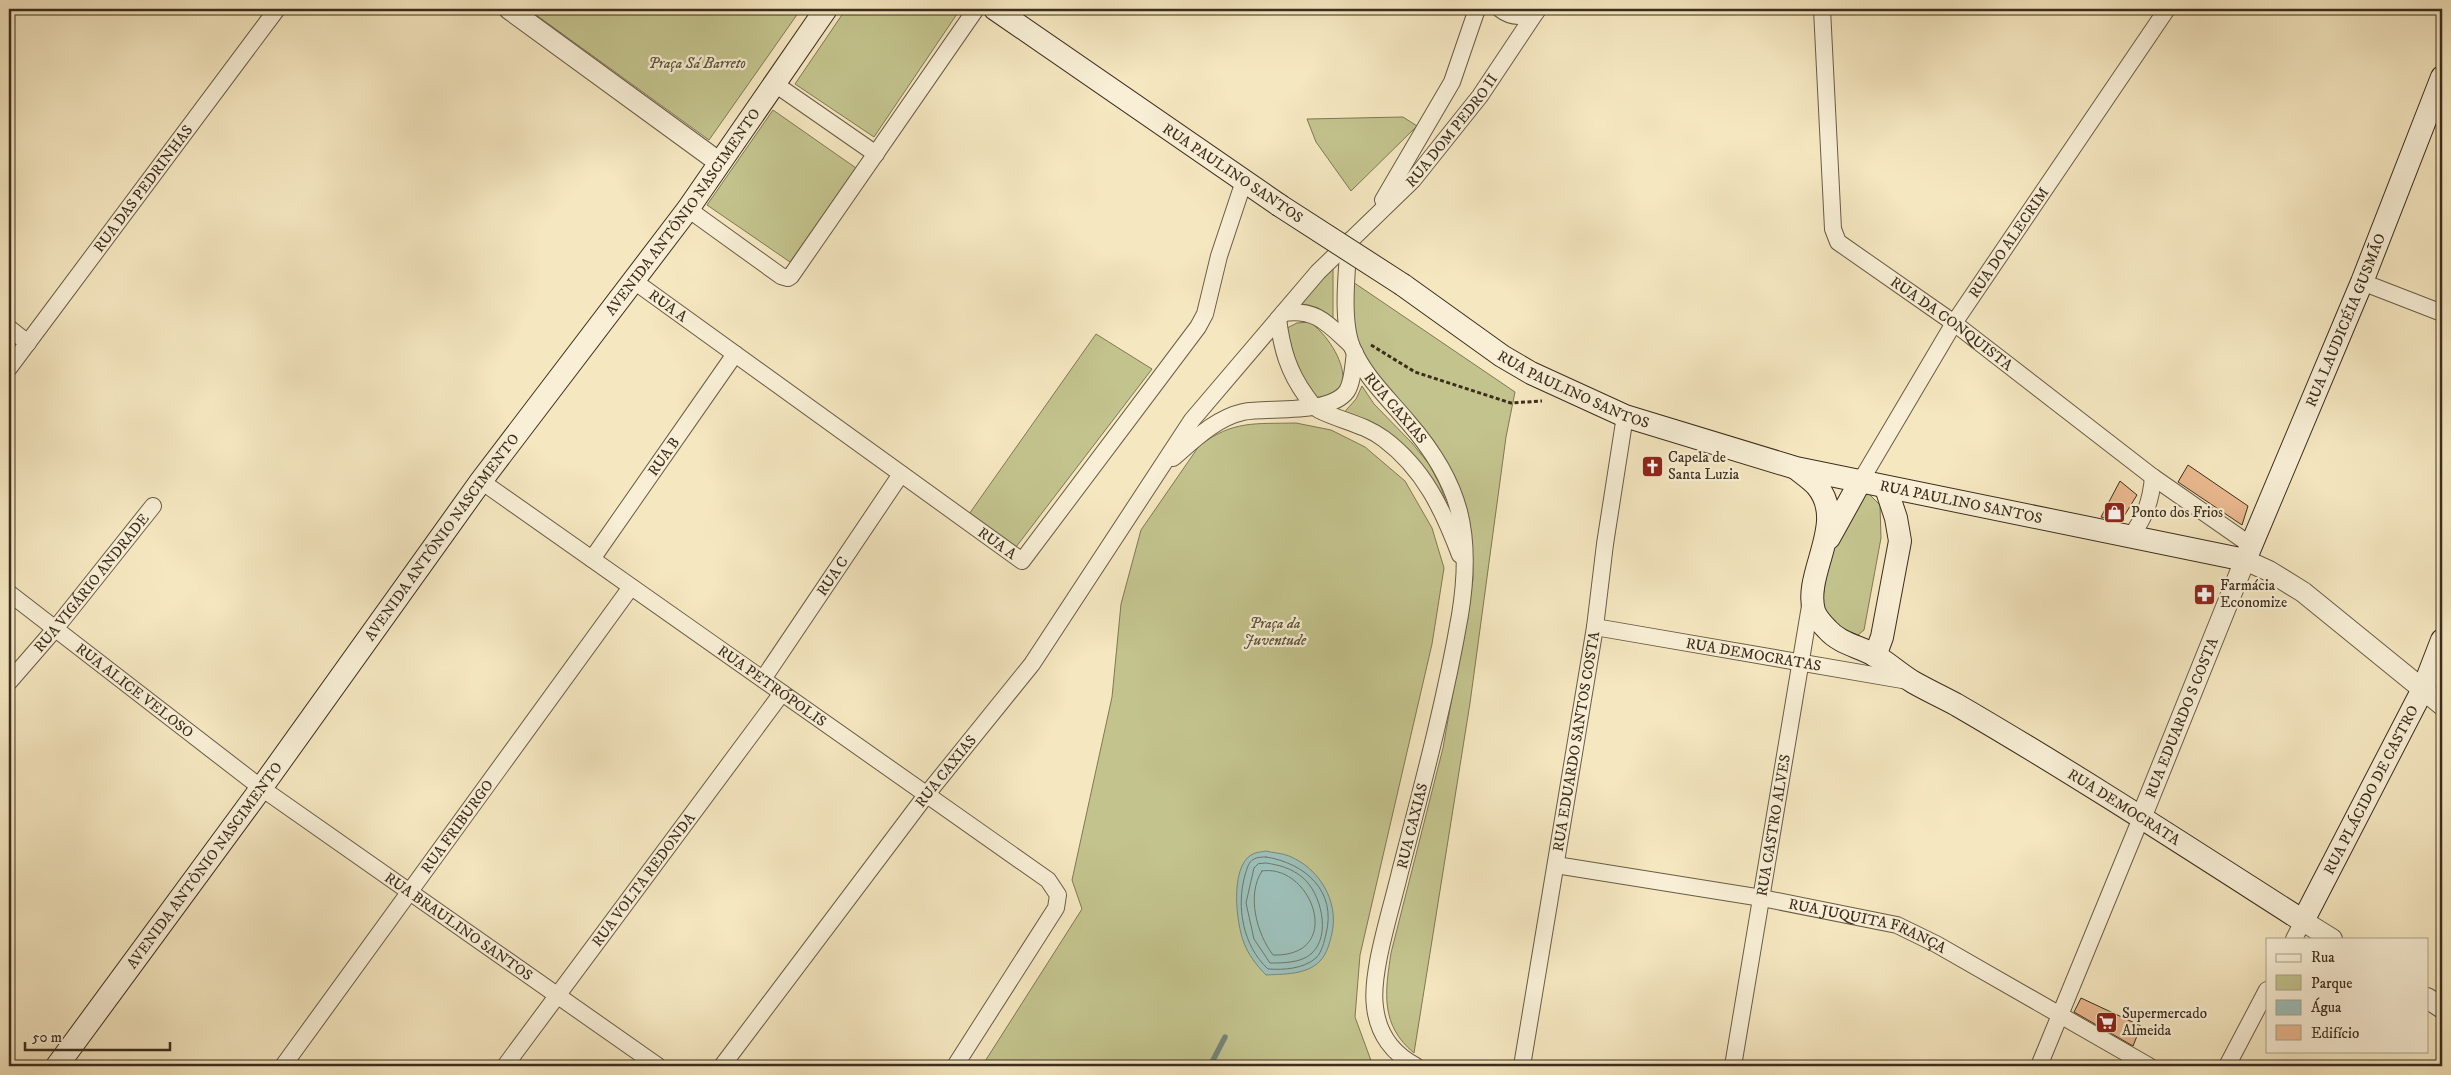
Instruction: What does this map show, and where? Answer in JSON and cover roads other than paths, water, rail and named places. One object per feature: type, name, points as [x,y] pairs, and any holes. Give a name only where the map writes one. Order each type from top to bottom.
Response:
[{"type":"main road","name":"AVENIDA ANTÔNIO NASCIMENTO","points":[[57,1066],[481,481],[688,209],[826,9]]},
{"type":"main road","name":"RUA PAULINO SANTOS","points":[[995,9],[1279,205],[1403,285],[1502,356],[1539,376],[1625,416],[1796,468],[1886,488],[2131,536],[2249,553]]},
{"type":"main road","name":"RUA LAUDICÉIA GUSMÃO","points":[[2249,553],[2362,282],[2442,77]]},
{"type":"main road","points":[[1796,468],[1817,486],[1824,498],[1828,514],[1825,546]]},
{"type":"main road","points":[[1825,546],[1860,482]]},
{"type":"main road","points":[[1875,656],[1882,637],[1900,541],[1896,518],[1886,488]]},
{"type":"main road","name":"RUA DEMOCRATA","points":[[1825,546],[1814,584],[1812,601],[1814,612],[1828,631],[1840,641],[1875,656],[1913,682],[1956,705],[2142,818],[2299,930]]},
{"type":"main road","name":"RUA PLÁCIDO DE CASTRO","points":[[2299,930],[2423,689],[2442,640]]},
{"type":"street","name":"RUA DAS PEDRINHAS","points":[[9,368],[278,9]]},
{"type":"street","points":[[509,9],[720,163]]},
{"type":"street","points":[[688,209],[781,276],[788,278],[793,274],[976,9]]},
{"type":"street","points":[[1370,220],[1400,173],[1452,82],[1477,9]]},
{"type":"street","points":[[1500,9],[1515,16],[1525,16],[1538,10]]},
{"type":"street","name":"RUA DA CONQUISTA","points":[[1822,9],[1833,222],[1838,242],[1954,322],[2249,553]]},
{"type":"street","name":"RUA DO ALECRIM","points":[[1860,482],[1954,322],[2167,9]]},
{"type":"street","name":"RUA DOM PEDRO II","points":[[1281,316],[1318,272],[1413,180],[1432,158],[1480,96],[1538,10]]},
{"type":"street","points":[[775,84],[876,154]]},
{"type":"street","name":"RUA A","points":[[634,281],[1023,560],[1198,327],[1205,314],[1219,256],[1244,181]]},
{"type":"street","name":"RUA CAXIAS","points":[[1349,240],[1346,312],[1352,343],[1380,390],[1432,450],[1448,480],[1464,526],[1466,571],[1443,705],[1386,931],[1374,993],[1377,1019],[1389,1045],[1396,1054],[1416,1066]]},
{"type":"street","points":[[2362,282],[2442,313]]},
{"type":"street","points":[[1160,469],[1192,441],[1226,418],[1244,412],[1314,406],[1335,399],[1346,392],[1351,378],[1352,343],[1310,313],[1304,311],[1281,316],[1282,349],[1290,370],[1314,406]]},
{"type":"street","name":"RUA CAXIAS","points":[[722,1066],[927,794],[1032,664],[1192,420],[1281,316]]},
{"type":"street","points":[[9,328],[28,343]]},
{"type":"street","name":"RUA B","points":[[592,560],[735,354]]},
{"type":"street","name":"RUA CAXIAS","points":[[1314,406],[1367,428],[1409,460],[1428,484],[1445,514],[1466,571]]},
{"type":"street","name":"RUA EDUARDO SANTOS COSTA","points":[[1522,1066],[1556,865],[1569,773],[1595,626],[1605,544],[1625,416]]},
{"type":"street","name":"RUA C","points":[[763,680],[901,474]]},
{"type":"street","points":[[2131,536],[2142,522],[2149,506],[2153,477]]},
{"type":"street","name":"RUA PETRÓPOLIS","points":[[481,481],[1048,880],[1058,895],[1056,908],[955,1066]]},
{"type":"street","name":"RUA VIGÁRIO ANDRADE","points":[[9,682],[55,629],[153,506]]},
{"type":"street","points":[[2249,553],[2269,571],[2303,592],[2442,706]]},
{"type":"street","name":"RUA EDUARDO S COSTA","points":[[2039,1066],[2249,553]]},
{"type":"street","name":"RUA CASTRO ALVES","points":[[1733,1066],[1814,584]]},
{"type":"street","name":"RUA FRIBURGO","points":[[283,1066],[631,587]]},
{"type":"street","name":"RUA ALICE VELOSO","points":[[9,593],[260,787]]},
{"type":"street","name":"RUA DEMOCRATAS","points":[[1595,626],[1913,682]]},
{"type":"street","name":"RUA VOLTA REDONDA","points":[[505,1066],[782,693]]},
{"type":"street","name":"RUA BRAULINO SANTOS","points":[[260,787],[658,1066]]},
{"type":"street","name":"RUA JUQUITA FRANÇA","points":[[1556,865],[1762,898],[1897,926],[1936,944],[2149,1066]]},
{"type":"street","name":"RUA DEMOCRATA","points":[[2299,930],[2328,938]]},
{"type":"street","points":[[2227,1066],[2266,992]]},
{"type":"street","points":[[2428,999],[2442,1008]]},
{"type":"water","points":[[1266,851],[1286,855],[1300,861],[1318,877],[1329,898],[1333,921],[1328,948],[1325,955],[1315,966],[1302,971],[1266,975],[1250,956],[1241,934],[1237,910],[1237,883],[1240,871],[1244,862],[1251,855]]},
{"type":"waterway","points":[[1210,1066],[1225,1037]]},
{"type":"place","name":"Capela de Santa Luzia","points":[[1652,466]]},
{"type":"place","name":"Ponto dos Frios","points":[[2115,512]]},
{"type":"place","name":"Farmácia Economize","points":[[2204,594]]},
{"type":"place","name":"Supermercado Almeida","points":[[2106,1022]]},
{"type":"park label","name":"Praça Sá Barreto","points":[[697,63]]},
{"type":"park label","name":"Praça da Juventude","points":[[1275,632]]}]
